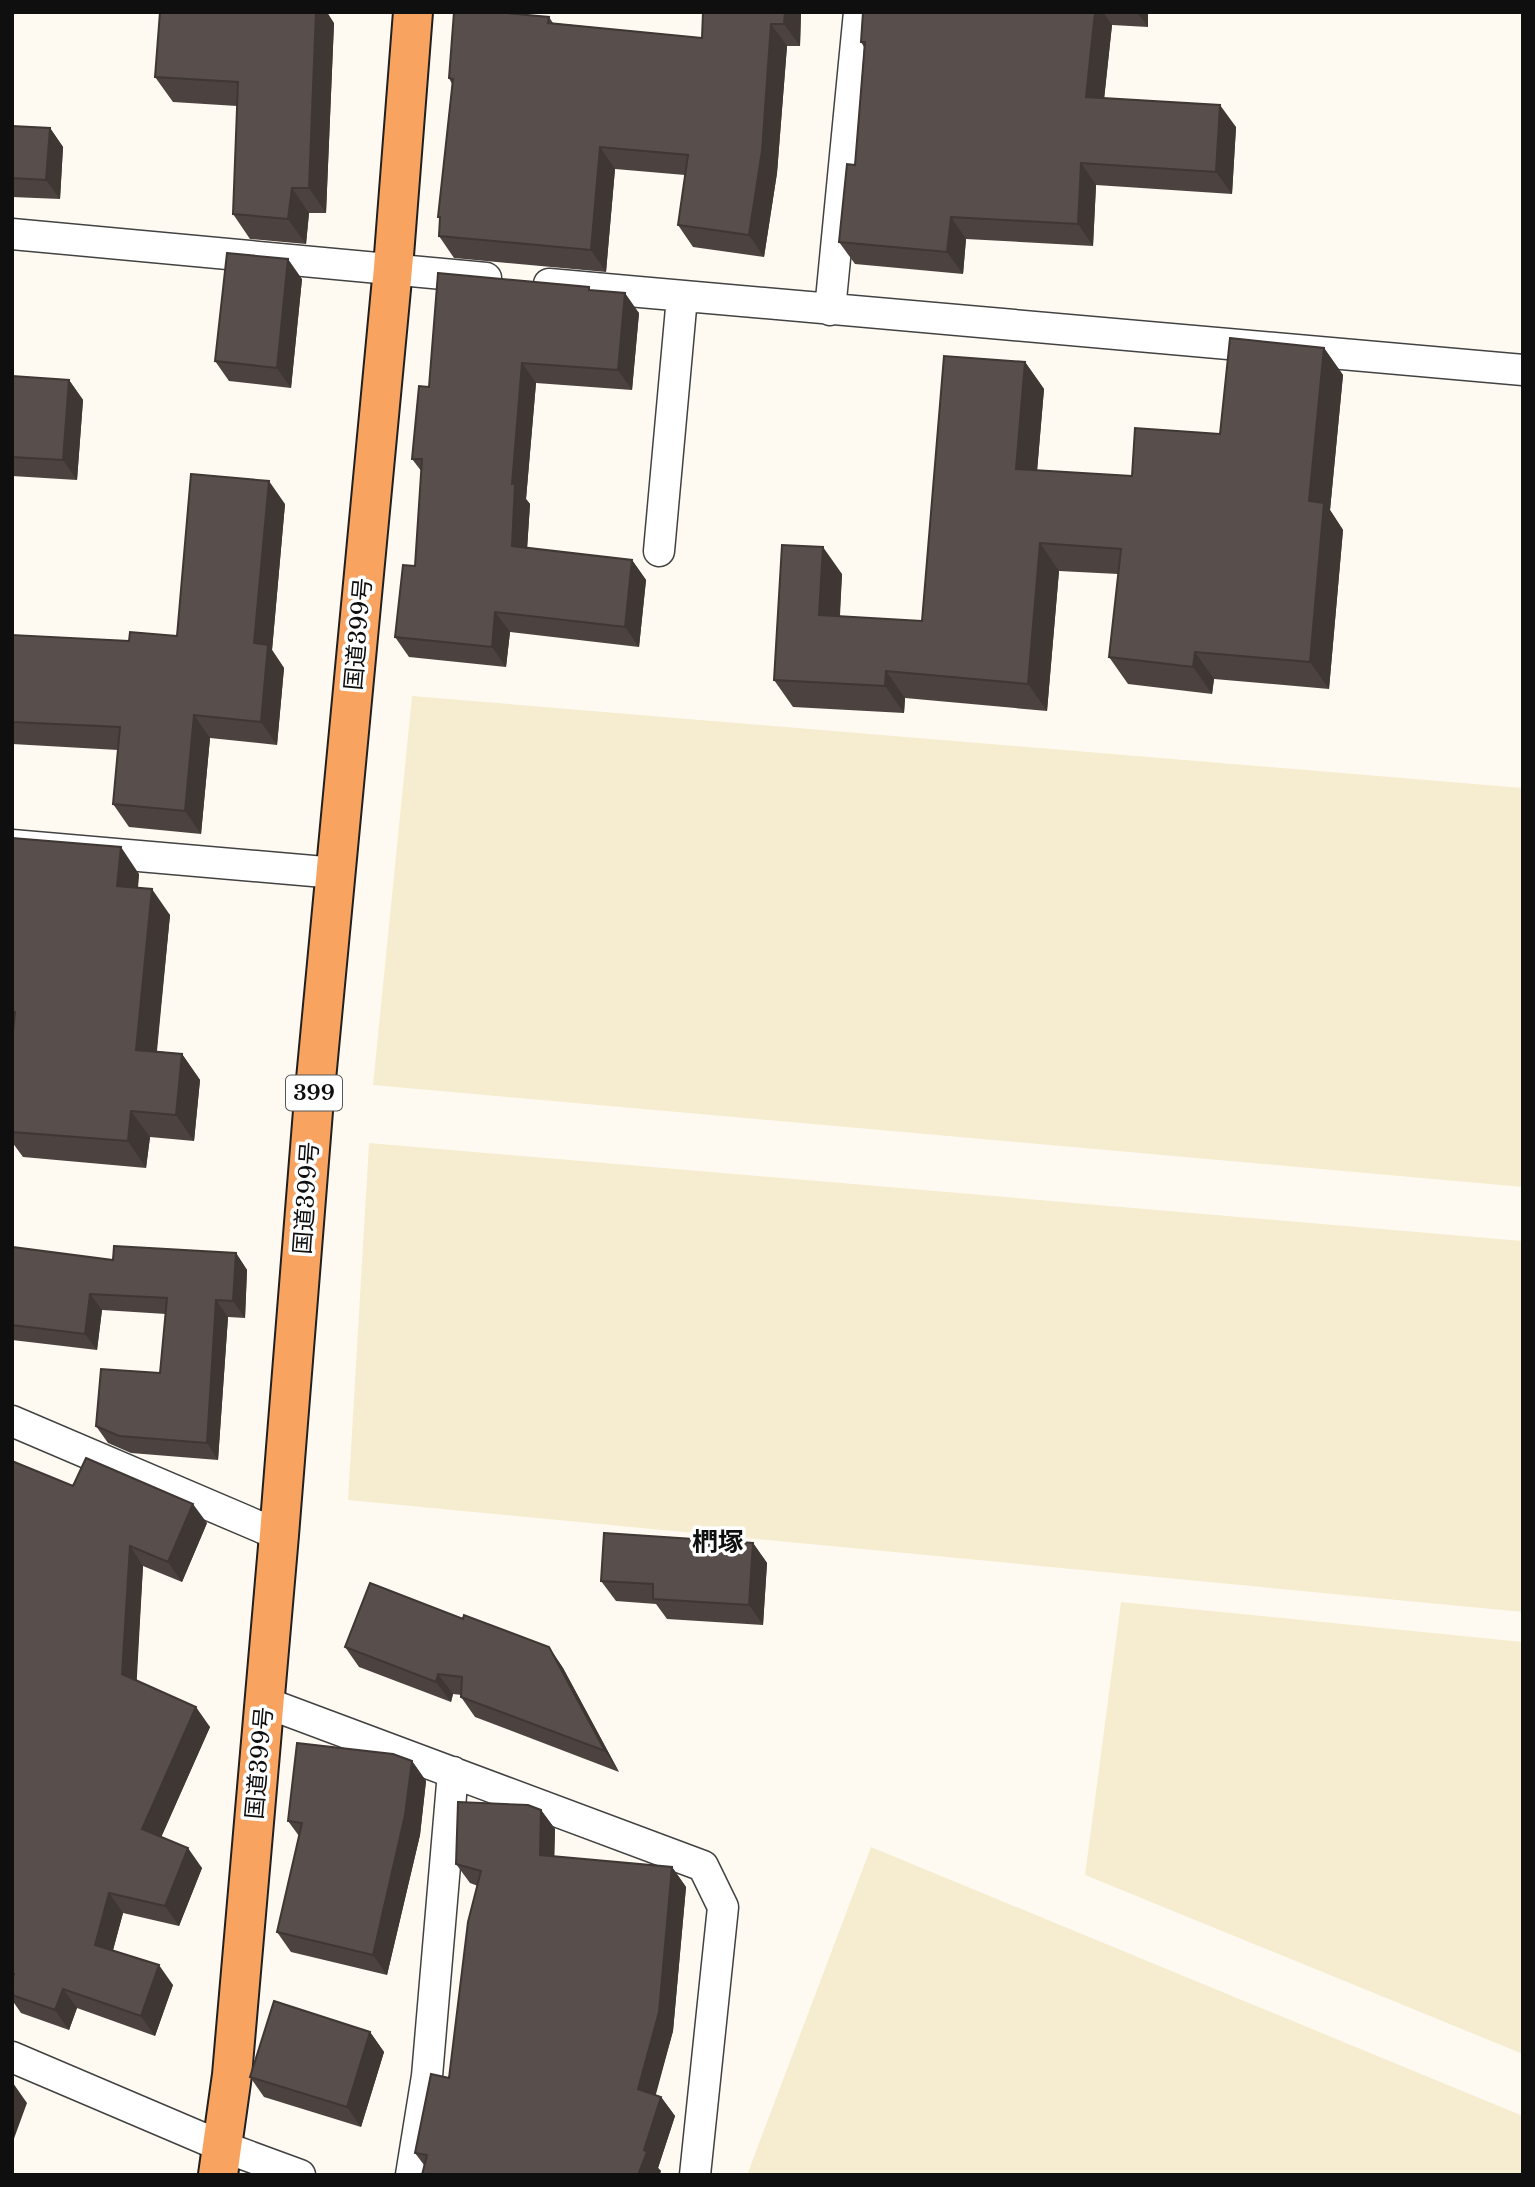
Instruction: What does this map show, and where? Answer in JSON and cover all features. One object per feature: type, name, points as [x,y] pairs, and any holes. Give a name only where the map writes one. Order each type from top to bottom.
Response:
[{"type":"highway","name":"国道399号","points":[[219,2161],[232,2075],[313,1111],[393,268],[413,12]]},
{"type":"lane","points":[[830,310],[859,12]]},
{"type":"lane","points":[[12,234],[682,297],[1523,370]]},
{"type":"lane","points":[[659,551],[682,297]]},
{"type":"lane","points":[[12,845],[336,873]]},
{"type":"lane","points":[[12,1421],[279,1535]]},
{"type":"lane","points":[[264,1702],[704,1866],[723,1907],[695,2175]]},
{"type":"lane","points":[[411,2175],[427,2076],[453,1772]]},
{"type":"lane","points":[[12,2057],[219,2161],[300,2175]]},
{"type":"shaded area","points":[[412,696],[1523,788],[1523,1187],[373,1085]]},
{"type":"shaded area","points":[[369,1143],[1523,1241],[1523,1612],[348,1500]]},
{"type":"shaded area","points":[[1121,1602],[1523,1642],[1523,2054],[1085,1875]]},
{"type":"shaded area","points":[[871,1847],[1523,2116],[1523,2175],[747,2175]]},
{"type":"building","points":[[160,12],[316,12],[309,188],[292,188],[288,219],[233,214],[238,82],[155,77]]},
{"type":"building","points":[[454,12],[496,12],[549,17],[548,23],[702,38],[703,12],[785,12],[784,24],[771,24],[762,151],[749,235],[678,225],[688,155],[600,147],[591,250],[439,236],[438,217],[453,79],[449,78]]},
{"type":"building","points":[[863,12],[1095,12],[1086,97],[1220,105],[1216,172],[1081,163],[1078,224],[951,217],[947,252],[839,242],[847,164],[855,165],[865,42],[861,42]]},
{"type":"building","points":[[12,126],[50,128],[46,180],[12,178]]},
{"type":"building","points":[[227,253],[288,259],[277,368],[215,361]]},
{"type":"building","points":[[438,273],[589,287],[589,290],[625,293],[618,370],[522,363],[512,484],[515,484],[512,546],[632,560],[625,627],[495,612],[492,647],[395,637],[403,565],[415,566],[422,459],[412,459],[419,386],[429,387]]},
{"type":"building","points":[[1230,338],[1324,348],[1309,501],[1324,503],[1310,662],[1195,652],[1193,667],[1109,657],[1121,549],[1040,543],[1028,684],[886,671],[885,686],[774,680],[782,545],[823,547],[819,615],[922,621],[944,356],[1025,362],[1016,469],[1132,476],[1135,428],[1220,434]]},
{"type":"building","points":[[12,376],[69,380],[63,460],[12,457]]},
{"type":"building","points":[[191,474],[269,481],[254,643],[268,645],[261,722],[194,715],[185,811],[113,804],[120,727],[12,722],[12,635],[129,641],[130,632],[177,636]]},
{"type":"building","points":[[12,838],[121,847],[117,886],[152,889],[136,1050],[182,1054],[176,1115],[131,1111],[128,1141],[12,1132],[12,1041],[15,1012],[12,1012]]},
{"type":"building","points":[[114,1246],[236,1253],[233,1301],[216,1300],[207,1443],[119,1436],[96,1426],[101,1369],[160,1373],[167,1298],[90,1294],[85,1334],[12,1325],[12,1247],[113,1260]]},
{"type":"building","points":[[86,1458],[193,1504],[168,1562],[130,1546],[122,1674],[196,1707],[142,1829],[188,1848],[165,1906],[109,1893],[95,1945],[159,1965],[141,2016],[63,1989],[55,2010],[12,1995],[12,1461],[73,1486]]},
{"type":"building","points":[[604,1533],[753,1543],[749,1605],[653,1599],[653,1584],[601,1581]]},
{"type":"building","points":[[370,1583],[463,1619],[464,1615],[549,1647],[605,1751],[461,1697],[462,1677],[438,1674],[436,1682],[345,1647]]},
{"type":"building","points":[[297,1743],[393,1754],[412,1761],[405,1815],[373,1955],[277,1932],[302,1823],[288,1821]]},
{"type":"building","points":[[458,1802],[528,1805],[541,1810],[540,1855],[672,1867],[659,2012],[638,2089],[661,2097],[644,2150],[647,2152],[638,2175],[422,2175],[427,2155],[415,2153],[431,2074],[449,2078],[468,1922],[481,1871],[456,1864]]},
{"type":"building","points":[[274,2001],[370,2032],[347,2107],[250,2077]]},
{"type":"district","name":"椚塚","points":[[718,1542]]}]
